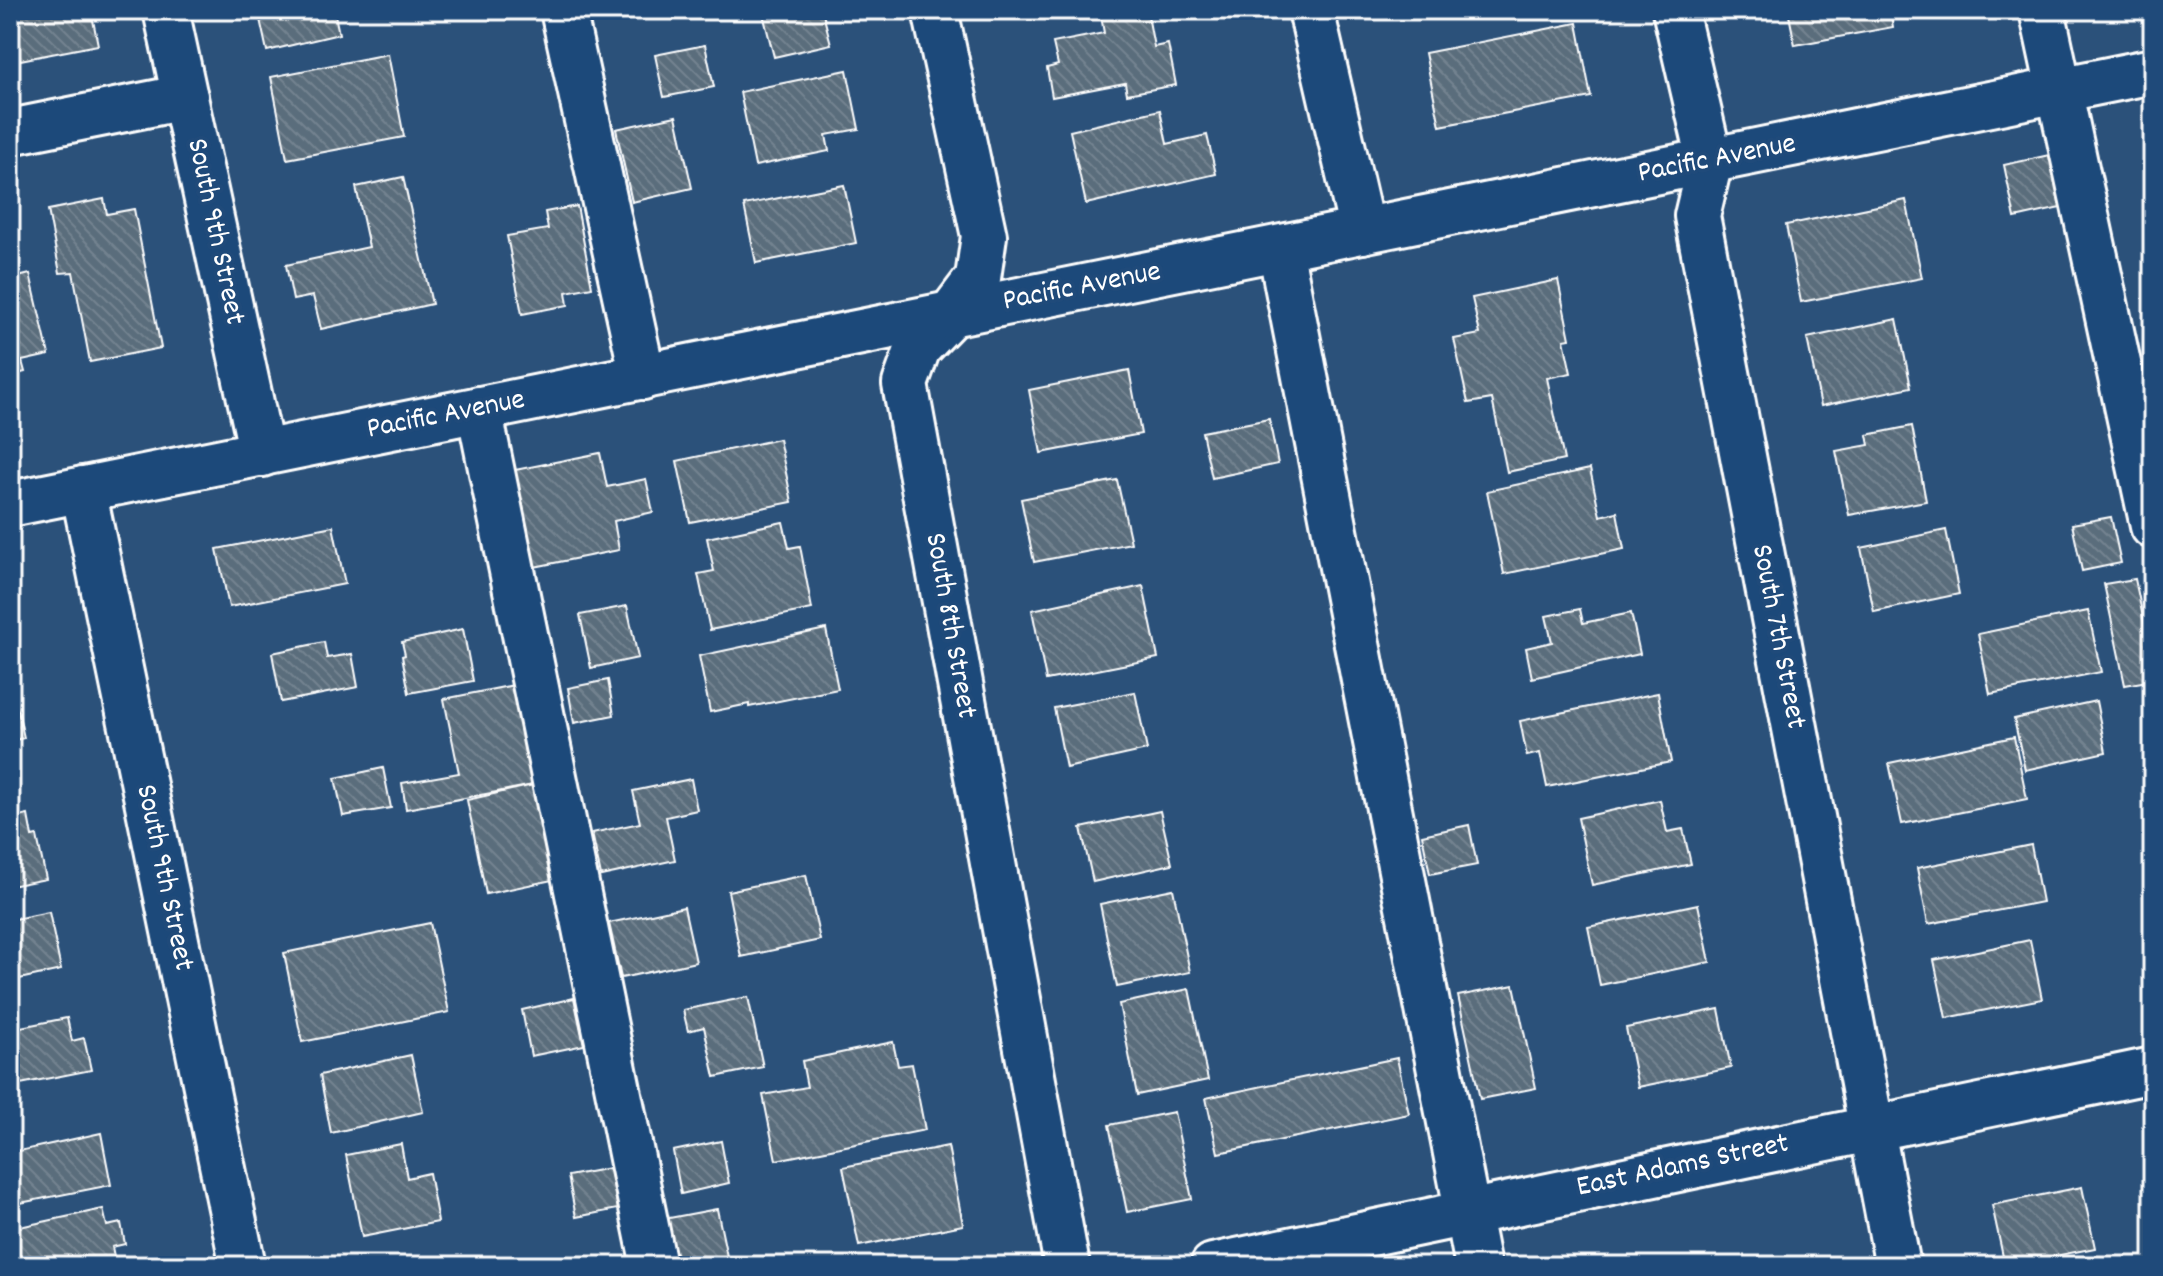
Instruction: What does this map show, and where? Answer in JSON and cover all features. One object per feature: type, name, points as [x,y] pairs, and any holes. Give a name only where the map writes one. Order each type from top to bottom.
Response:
[{"type":"street","name":"South 9th Street","points":[[166,10],[262,454]]},
{"type":"street","points":[[563,10],[643,377]]},
{"type":"street","name":"South 8th Street","points":[[935,10],[984,236],[978,278],[950,315],[918,348],[905,384],[1067,1266]]},
{"type":"street","points":[[1311,10],[1362,231]]},
{"type":"street","name":"South 7th Street","points":[[1675,10],[1710,161],[1697,216],[1898,1266]]},
{"type":"street","points":[[2042,10],[2153,526]]},
{"type":"street","name":"Pacific Avenue","points":[[10,504],[2153,71]]},
{"type":"street","points":[[10,132],[185,97]]},
{"type":"street","points":[[1280,248],[1478,1266]]},
{"type":"street","points":[[479,409],[643,1264]]},
{"type":"street","name":"South 9th Street","points":[[83,489],[243,1266]]},
{"type":"street","name":"East Adams Street","points":[[1213,1266],[2153,1070]]},
{"type":"building","points":[[10,10],[91,10],[98,45],[10,62]]},
{"type":"building","points":[[258,10],[334,10],[339,34],[267,51]]},
{"type":"building","points":[[762,10],[822,10],[831,44],[774,57]]},
{"type":"building","points":[[1100,10],[1147,10],[1154,47],[1168,44],[1176,85],[1127,94],[1125,83],[1052,97],[1047,68],[1058,65],[1053,43],[1104,33]]},
{"type":"building","points":[[1788,10],[1890,10],[1893,27],[1795,45]]},
{"type":"building","points":[[1577,23],[1591,97],[1440,126],[1425,53]]},
{"type":"building","points":[[705,45],[714,87],[664,97],[655,55]]},
{"type":"building","points":[[388,54],[404,137],[287,159],[271,77]]},
{"type":"building","points":[[847,70],[859,129],[826,135],[829,151],[755,166],[740,92]]},
{"type":"building","points":[[1160,110],[1167,144],[1207,135],[1216,174],[1086,204],[1070,131]]},
{"type":"building","points":[[676,116],[692,188],[632,202],[616,129]]},
{"type":"building","points":[[2054,154],[2065,207],[2015,218],[2004,165]]},
{"type":"building","points":[[403,177],[432,304],[321,329],[313,296],[293,300],[286,265],[369,247],[356,187]]},
{"type":"building","points":[[844,185],[856,243],[756,263],[744,205]]},
{"type":"building","points":[[104,199],[107,214],[134,209],[161,348],[90,362],[73,272],[60,273],[48,210]]},
{"type":"building","points":[[1906,200],[1922,278],[1801,302],[1786,225]]},
{"type":"building","points":[[577,206],[592,287],[566,292],[568,305],[522,314],[507,236],[548,229],[545,212]]},
{"type":"building","points":[[30,274],[49,355],[22,361],[25,372],[10,376],[10,279]]},
{"type":"building","points":[[1558,280],[1570,339],[1564,340],[1571,373],[1547,378],[1564,460],[1507,472],[1492,399],[1468,403],[1454,339],[1480,334],[1472,298]]},
{"type":"building","points":[[1897,319],[1911,387],[1821,406],[1807,338]]},
{"type":"building","points":[[2153,361],[2153,410],[2143,363]]},
{"type":"building","points":[[1129,370],[1141,434],[1041,453],[1029,390]]},
{"type":"building","points":[[1269,419],[1278,464],[1212,478],[1202,432]]},
{"type":"building","points":[[1912,426],[1926,501],[1849,515],[1836,451],[1869,445],[1867,435]]},
{"type":"building","points":[[779,439],[792,502],[690,522],[677,461]]},
{"type":"building","points":[[600,453],[607,487],[646,479],[653,512],[614,521],[619,550],[534,567],[515,470]]},
{"type":"building","points":[[1590,469],[1600,516],[1617,512],[1624,549],[1504,574],[1487,491]]},
{"type":"building","points":[[1117,480],[1131,543],[1034,562],[1021,499]]},
{"type":"building","points":[[2111,517],[2121,563],[2082,571],[2072,524]]},
{"type":"building","points":[[783,522],[789,548],[800,546],[812,609],[710,630],[698,574],[714,571],[707,538]]},
{"type":"building","points":[[333,526],[345,584],[229,607],[217,549]]},
{"type":"building","points":[[1946,530],[1959,594],[1874,612],[1861,548]]},
{"type":"building","points":[[2135,579],[2153,665],[2153,680],[2125,685],[2104,584]]},
{"type":"building","points":[[1143,586],[1158,658],[1046,680],[1032,610]]},
{"type":"building","points":[[627,606],[638,658],[591,668],[580,615]]},
{"type":"building","points":[[1580,609],[1583,623],[1631,613],[1640,654],[1532,678],[1526,648],[1552,642],[1546,616]]},
{"type":"building","points":[[2088,611],[2101,672],[1990,694],[1978,634]]},
{"type":"building","points":[[463,629],[473,681],[409,693],[402,642]]},
{"type":"building","points":[[826,629],[838,689],[710,712],[699,656]]},
{"type":"building","points":[[324,642],[327,658],[352,654],[358,687],[281,702],[272,653]]},
{"type":"building","points":[[608,680],[614,715],[574,723],[568,688]]},
{"type":"building","points":[[514,685],[533,785],[406,809],[402,783],[459,773],[444,699]]},
{"type":"building","points":[[10,692],[14,692],[24,738],[10,741]]},
{"type":"building","points":[[1135,692],[1147,750],[1066,768],[1054,708]]},
{"type":"building","points":[[1658,693],[1671,762],[1547,787],[1540,753],[1527,756],[1520,721]]},
{"type":"building","points":[[2096,701],[2106,752],[2025,770],[2014,719]]},
{"type":"building","points":[[2014,737],[2027,799],[1902,824],[1889,763]]},
{"type":"building","points":[[383,768],[391,808],[343,816],[335,778]]},
{"type":"building","points":[[691,779],[697,810],[666,817],[675,860],[601,876],[592,833],[640,823],[633,791]]},
{"type":"building","points":[[538,784],[557,879],[486,894],[467,800]]},
{"type":"building","points":[[1660,800],[1667,832],[1683,829],[1691,864],[1592,885],[1578,818]]},
{"type":"building","points":[[1160,811],[1172,864],[1093,882],[1081,828]]},
{"type":"building","points":[[28,815],[32,837],[37,836],[46,879],[10,886],[10,819]]},
{"type":"building","points":[[1469,825],[1477,865],[1430,874],[1422,835]]},
{"type":"building","points":[[2031,845],[2042,902],[1928,924],[1917,868]]},
{"type":"building","points":[[806,875],[820,940],[741,957],[728,891]]},
{"type":"building","points":[[1173,889],[1190,972],[1117,987],[1100,904]]},
{"type":"building","points":[[1698,904],[1710,962],[1600,985],[1588,927]]},
{"type":"building","points":[[684,907],[696,962],[621,978],[609,923]]},
{"type":"building","points":[[49,912],[61,970],[10,981],[10,920]]},
{"type":"building","points":[[430,923],[449,1012],[302,1042],[284,953]]},
{"type":"building","points":[[2030,940],[2042,999],[1946,1018],[1934,960]]},
{"type":"building","points":[[1514,985],[1536,1088],[1480,1099],[1458,996]]},
{"type":"building","points":[[1189,989],[1208,1080],[1137,1095],[1119,1004]]},
{"type":"building","points":[[748,997],[763,1067],[715,1077],[704,1027],[688,1031],[683,1010]]},
{"type":"building","points":[[574,998],[584,1045],[531,1056],[522,1010]]},
{"type":"building","points":[[1719,1009],[1731,1068],[1638,1087],[1626,1028]]},
{"type":"building","points":[[67,1018],[72,1041],[84,1038],[91,1070],[10,1086],[10,1029]]},
{"type":"building","points":[[893,1042],[898,1066],[912,1064],[925,1130],[776,1160],[763,1095],[807,1087],[802,1061]]},
{"type":"building","points":[[411,1055],[423,1112],[331,1133],[320,1075]]},
{"type":"building","points":[[1397,1058],[1409,1114],[1218,1153],[1206,1098]]},
{"type":"building","points":[[1174,1112],[1192,1199],[1127,1212],[1109,1125]]},
{"type":"building","points":[[101,1133],[111,1185],[10,1205],[10,1153]]},
{"type":"building","points":[[721,1141],[729,1183],[681,1194],[673,1151]]},
{"type":"building","points":[[401,1144],[407,1178],[429,1173],[438,1222],[362,1237],[346,1155]]},
{"type":"building","points":[[948,1146],[963,1225],[859,1246],[843,1167]]},
{"type":"building","points":[[610,1168],[618,1209],[576,1217],[568,1176]]},
{"type":"building","points":[[2082,1187],[2095,1248],[2005,1266],[1992,1205]]},
{"type":"building","points":[[103,1209],[107,1226],[121,1223],[125,1244],[112,1247],[116,1266],[10,1266],[10,1229]]},
{"type":"building","points":[[717,1209],[729,1266],[674,1266],[664,1219]]}]
